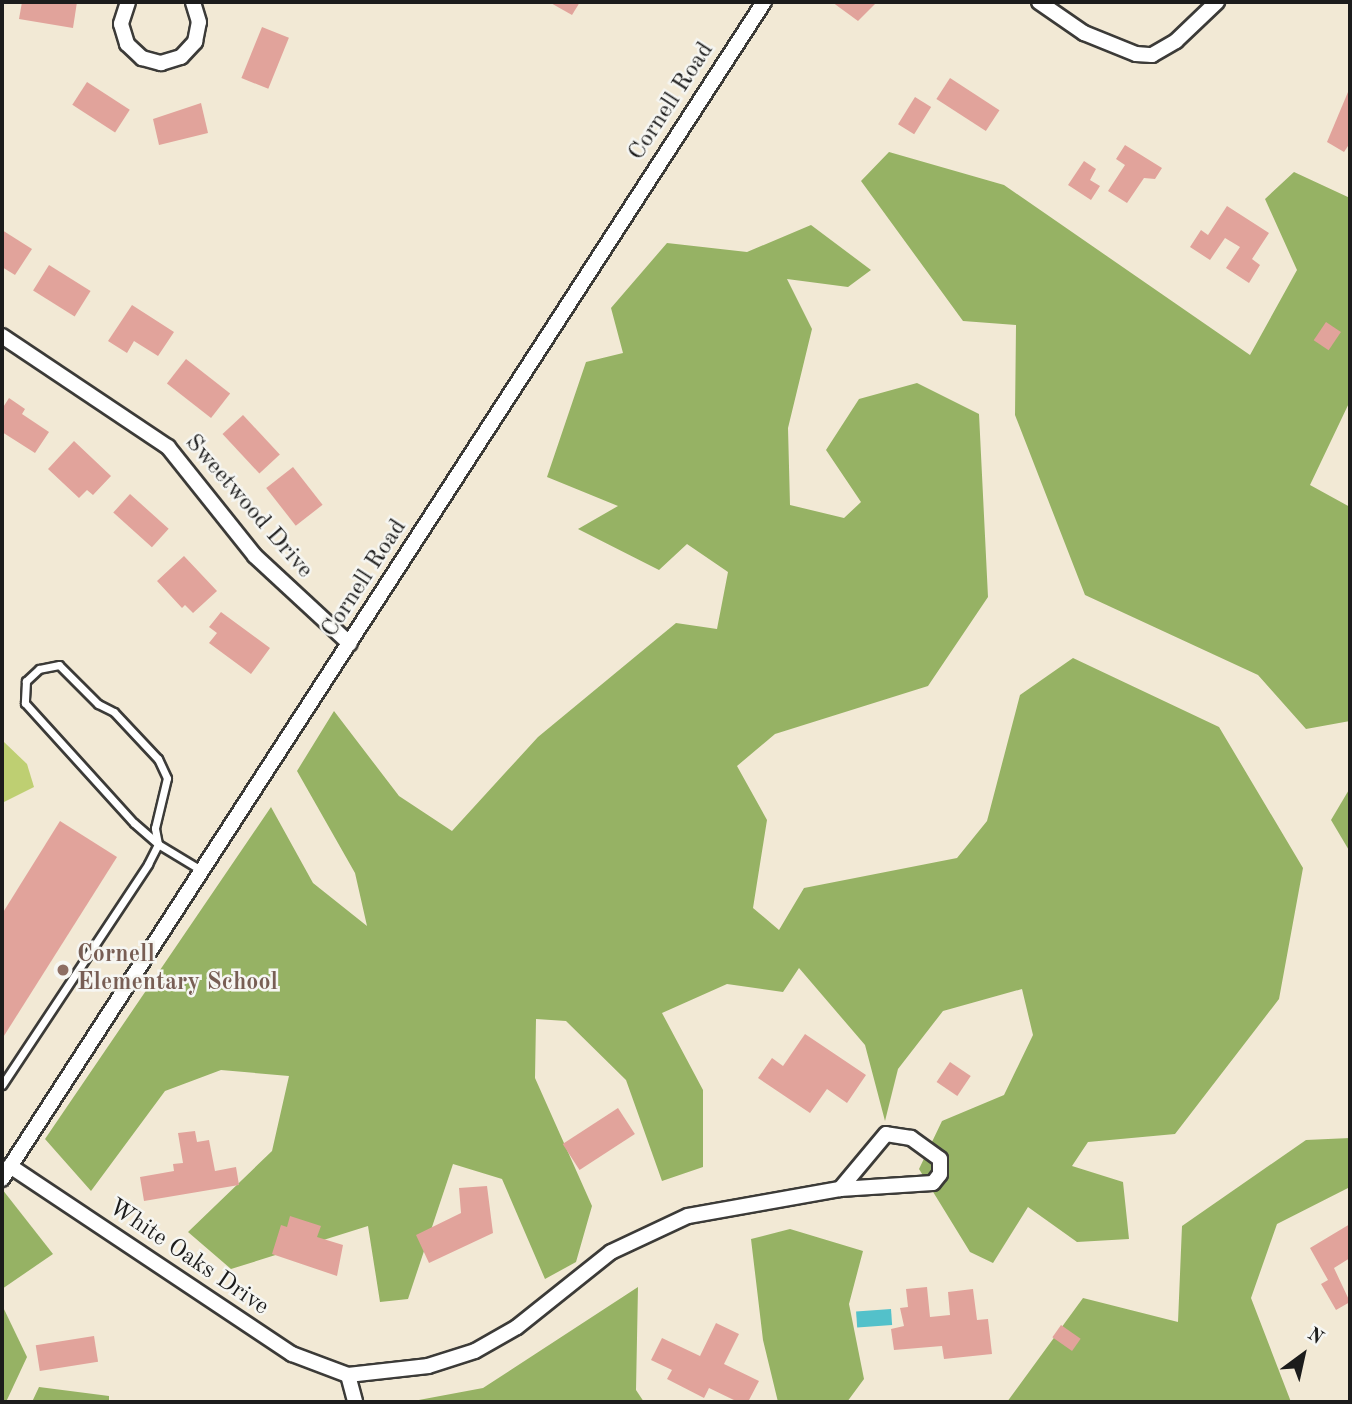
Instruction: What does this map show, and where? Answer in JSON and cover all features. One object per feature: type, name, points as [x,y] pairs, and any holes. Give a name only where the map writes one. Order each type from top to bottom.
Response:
[{"type":"street","points":[[128,2],[121,24],[127,44],[142,58],[162,63],[181,57],[195,42],[200,22],[193,2]]},
{"type":"street","name":"Cornell Road","points":[[6,1172],[764,2]]},
{"type":"street","points":[[1039,2],[1084,33],[1136,54],[1152,55],[1176,41],[1217,2]]},
{"type":"street","name":"Sweetwood Drive","points":[[2,336],[168,447],[255,556],[350,644]]},
{"type":"street","points":[[355,1402],[348,1375],[428,1366],[475,1351],[517,1327],[611,1252],[688,1216],[840,1189],[933,1183],[940,1174],[940,1159],[911,1138],[886,1134],[840,1189]]},
{"type":"street","name":"White Oaks Drive","points":[[6,1172],[292,1354],[348,1375]]},
{"type":"lane","points":[[2,1085],[158,844],[155,828],[167,778],[158,759],[114,712],[98,704],[66,671],[51,664],[39,669],[26,681],[26,703],[158,844],[201,870]]},
{"type":"green space","points":[[889,152],[1004,185],[1250,355],[1297,270],[1265,199],[1294,172],[1350,198],[1350,401],[1310,485],[1350,507],[1350,721],[1306,729],[1258,675],[1085,595],[1015,415],[1016,325],[963,321],[861,181]]},
{"type":"green space","points":[[811,225],[871,270],[848,287],[787,279],[812,329],[788,428],[790,505],[844,518],[861,502],[826,450],[859,399],[917,383],[979,414],[988,597],[928,686],[775,734],[737,766],[767,820],[753,908],[779,930],[804,888],[957,858],[987,821],[1020,695],[1073,658],[1219,727],[1303,868],[1279,999],[1175,1134],[1088,1142],[1072,1166],[1123,1182],[1129,1239],[1077,1242],[1028,1207],[993,1263],[970,1252],[919,1169],[942,1121],[1004,1095],[1033,1035],[1022,989],[943,1011],[898,1069],[885,1121],[865,1045],[799,968],[783,992],[727,984],[662,1013],[703,1090],[703,1167],[662,1181],[626,1080],[566,1021],[536,1019],[535,1078],[592,1206],[576,1262],[545,1279],[502,1179],[453,1164],[408,1299],[380,1302],[368,1226],[231,1269],[188,1232],[272,1151],[289,1076],[221,1070],[165,1091],[91,1191],[45,1139],[271,807],[313,883],[367,926],[355,873],[297,771],[334,711],[399,796],[452,831],[538,737],[676,623],[717,629],[728,572],[687,544],[659,570],[578,529],[618,506],[547,477],[586,362],[623,353],[611,308],[667,243],[747,252]]},
{"type":"green space","points":[[4,742],[27,764],[34,787],[2,803]]},
{"type":"green space","points":[[1350,788],[1350,852],[1331,820]]},
{"type":"green space","points":[[1350,1138],[1350,1187],[1277,1224],[1251,1298],[1291,1402],[1007,1402],[1083,1298],[1178,1322],[1182,1226],[1306,1140]]},
{"type":"green space","points":[[2,1189],[53,1254],[2,1289]]},
{"type":"green space","points":[[790,1229],[863,1251],[849,1304],[864,1379],[847,1402],[778,1402],[763,1340],[751,1239]]},
{"type":"green space","points":[[638,1287],[636,1390],[644,1402],[408,1402],[483,1388]]},
{"type":"green space","points":[[2,1305],[27,1357],[6,1402],[2,1402]]},
{"type":"green space","points":[[39,1387],[109,1396],[109,1402],[32,1402]]},
{"type":"water","points":[[891,1309],[892,1325],[857,1327],[856,1311]]},
{"type":"building","points":[[22,2],[77,2],[73,28],[19,19]]},
{"type":"building","points":[[549,2],[580,2],[572,15]]},
{"type":"building","points":[[832,2],[877,2],[858,21]]},
{"type":"building","points":[[262,27],[289,38],[268,89],[241,78]]},
{"type":"building","points":[[950,78],[999,110],[986,131],[936,99]]},
{"type":"building","points":[[87,82],[130,110],[115,132],[72,105]]},
{"type":"building","points":[[1348,92],[1350,143],[1344,152],[1327,142]]},
{"type":"building","points":[[915,97],[931,107],[914,134],[898,124]]},
{"type":"building","points":[[201,103],[208,133],[159,145],[153,119]]},
{"type":"building","points":[[1125,145],[1162,168],[1155,179],[1144,178],[1127,203],[1108,191],[1125,165],[1116,159]]},
{"type":"building","points":[[1084,161],[1096,169],[1090,180],[1100,186],[1091,200],[1068,185]]},
{"type":"building","points":[[1227,206],[1269,233],[1252,259],[1260,265],[1249,283],[1226,268],[1240,247],[1225,238],[1210,260],[1190,247],[1201,230],[1208,235]]},
{"type":"building","points":[[2,230],[32,249],[15,275],[2,267]]},
{"type":"building","points":[[49,265],[91,291],[75,316],[33,290]]},
{"type":"building","points":[[132,305],[174,332],[158,356],[134,341],[127,353],[108,341]]},
{"type":"building","points":[[1326,322],[1341,332],[1329,350],[1314,340]]},
{"type":"building","points":[[186,359],[230,393],[211,418],[167,383]]},
{"type":"building","points":[[9,398],[25,409],[22,414],[49,432],[35,453],[2,432],[2,409]]},
{"type":"building","points":[[243,415],[280,454],[259,474],[223,434]]},
{"type":"building","points":[[74,441],[111,476],[93,495],[87,490],[79,498],[48,469]]},
{"type":"building","points":[[293,467],[323,505],[296,526],[266,488]]},
{"type":"building","points":[[130,494],[169,529],[152,547],[113,513]]},
{"type":"building","points":[[184,556],[217,591],[193,613],[185,605],[182,608],[157,581]]},
{"type":"building","points":[[221,612],[270,648],[251,674],[209,643],[217,633],[209,627]]},
{"type":"building","points":[[60,821],[117,857],[2,1039],[2,914]]},
{"type":"building","points":[[805,1034],[866,1075],[847,1103],[827,1089],[810,1113],[758,1078],[772,1058],[783,1066]]},
{"type":"building","points":[[950,1062],[971,1076],[957,1096],[937,1082]]},
{"type":"building","points":[[618,1108],[635,1134],[580,1170],[563,1144]]},
{"type":"building","points":[[195,1131],[197,1142],[209,1140],[215,1171],[236,1167],[239,1185],[144,1201],[140,1177],[174,1171],[173,1164],[183,1163],[178,1133]]},
{"type":"building","points":[[487,1186],[493,1233],[429,1263],[416,1235],[461,1213],[459,1188]]},
{"type":"building","points":[[290,1216],[321,1226],[317,1237],[343,1245],[337,1276],[272,1254],[281,1225],[287,1227]]},
{"type":"building","points":[[1350,1224],[1350,1258],[1334,1268],[1350,1302],[1336,1310],[1321,1284],[1328,1280],[1310,1248]]},
{"type":"building","points":[[927,1287],[930,1317],[950,1315],[948,1292],[973,1289],[977,1320],[988,1319],[992,1354],[944,1359],[942,1346],[894,1350],[891,1329],[904,1326],[900,1308],[908,1307],[906,1289]]},
{"type":"building","points":[[716,1323],[739,1334],[724,1364],[759,1381],[748,1402],[738,1402],[709,1388],[704,1398],[667,1379],[672,1370],[651,1360],[662,1338],[700,1356]]},
{"type":"building","points":[[1061,1325],[1081,1339],[1072,1351],[1052,1337]]},
{"type":"building","points":[[94,1336],[98,1362],[40,1371],[36,1345]]},
{"type":"place","name":"Cornell Elementary School","points":[[63,970]]}]
